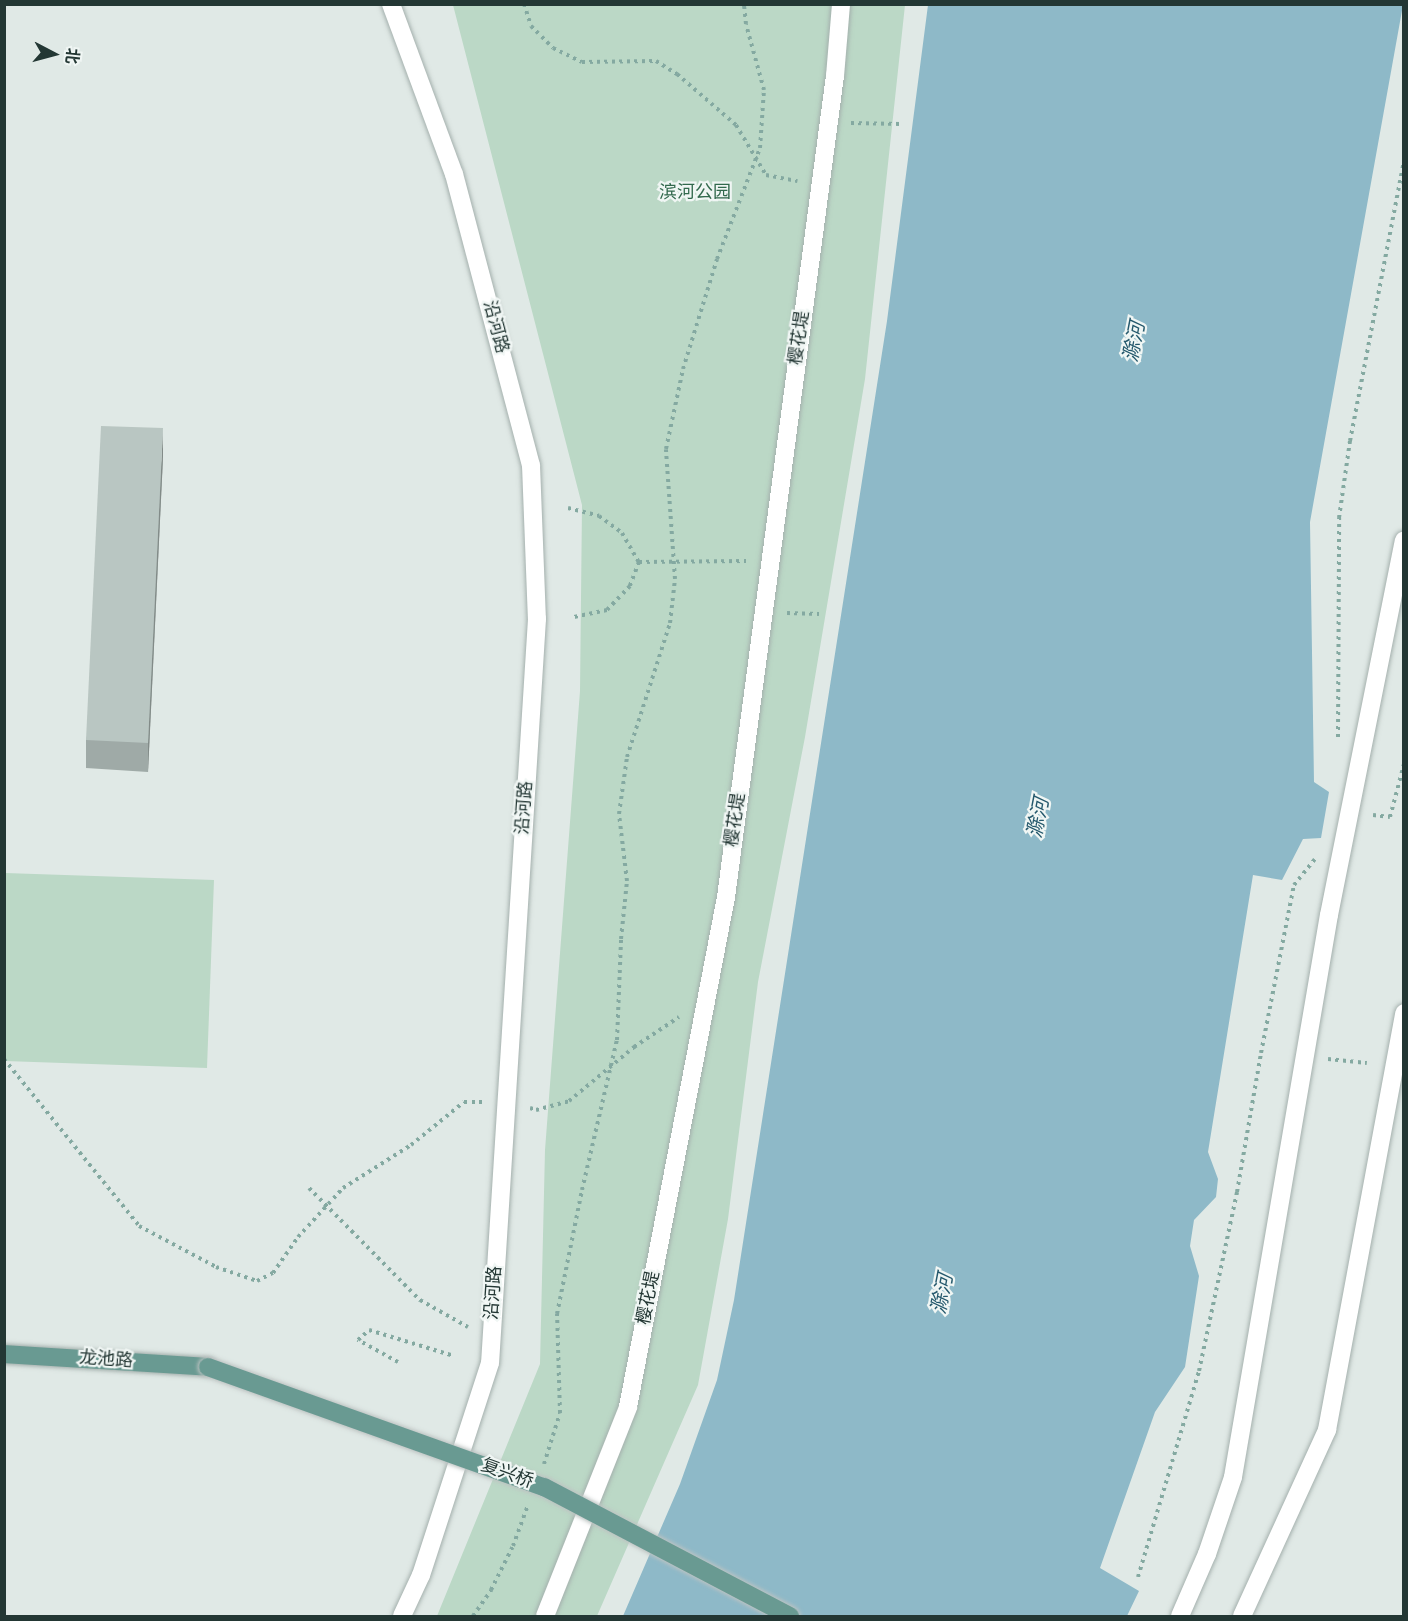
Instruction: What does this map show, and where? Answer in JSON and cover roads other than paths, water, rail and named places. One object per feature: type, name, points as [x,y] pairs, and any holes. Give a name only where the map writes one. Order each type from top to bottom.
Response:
[{"type":"main road","name":"龙池路","points":[[4,1354],[208,1367]]},
{"type":"main road","name":"复兴桥","points":[[208,1367],[544,1487],[790,1617]]},
{"type":"street","name":"沿河路","points":[[391,4],[454,174],[531,465],[537,619],[490,1363],[422,1575],[402,1617]]},
{"type":"street","name":"樱花堤","points":[[545,1617],[628,1407],[726,897],[833,88],[842,4]]},
{"type":"street","points":[[1180,1617],[1207,1554],[1233,1477],[1329,915],[1404,540]]},
{"type":"street","points":[[1242,1617],[1326,1430],[1404,1013]]},
{"type":"water","name":"滁河","points":[[928,5],[1403,5],[1310,522],[1314,782],[1329,792],[1321,838],[1303,839],[1282,880],[1253,875],[1208,1152],[1218,1179],[1216,1197],[1194,1220],[1190,1246],[1199,1276],[1185,1367],[1155,1412],[1100,1568],[1139,1591],[1127,1616],[623,1616],[680,1484],[717,1380],[734,1300],[887,321]]},
{"type":"park label","name":"滨河公园","points":[[695,193]]}]
